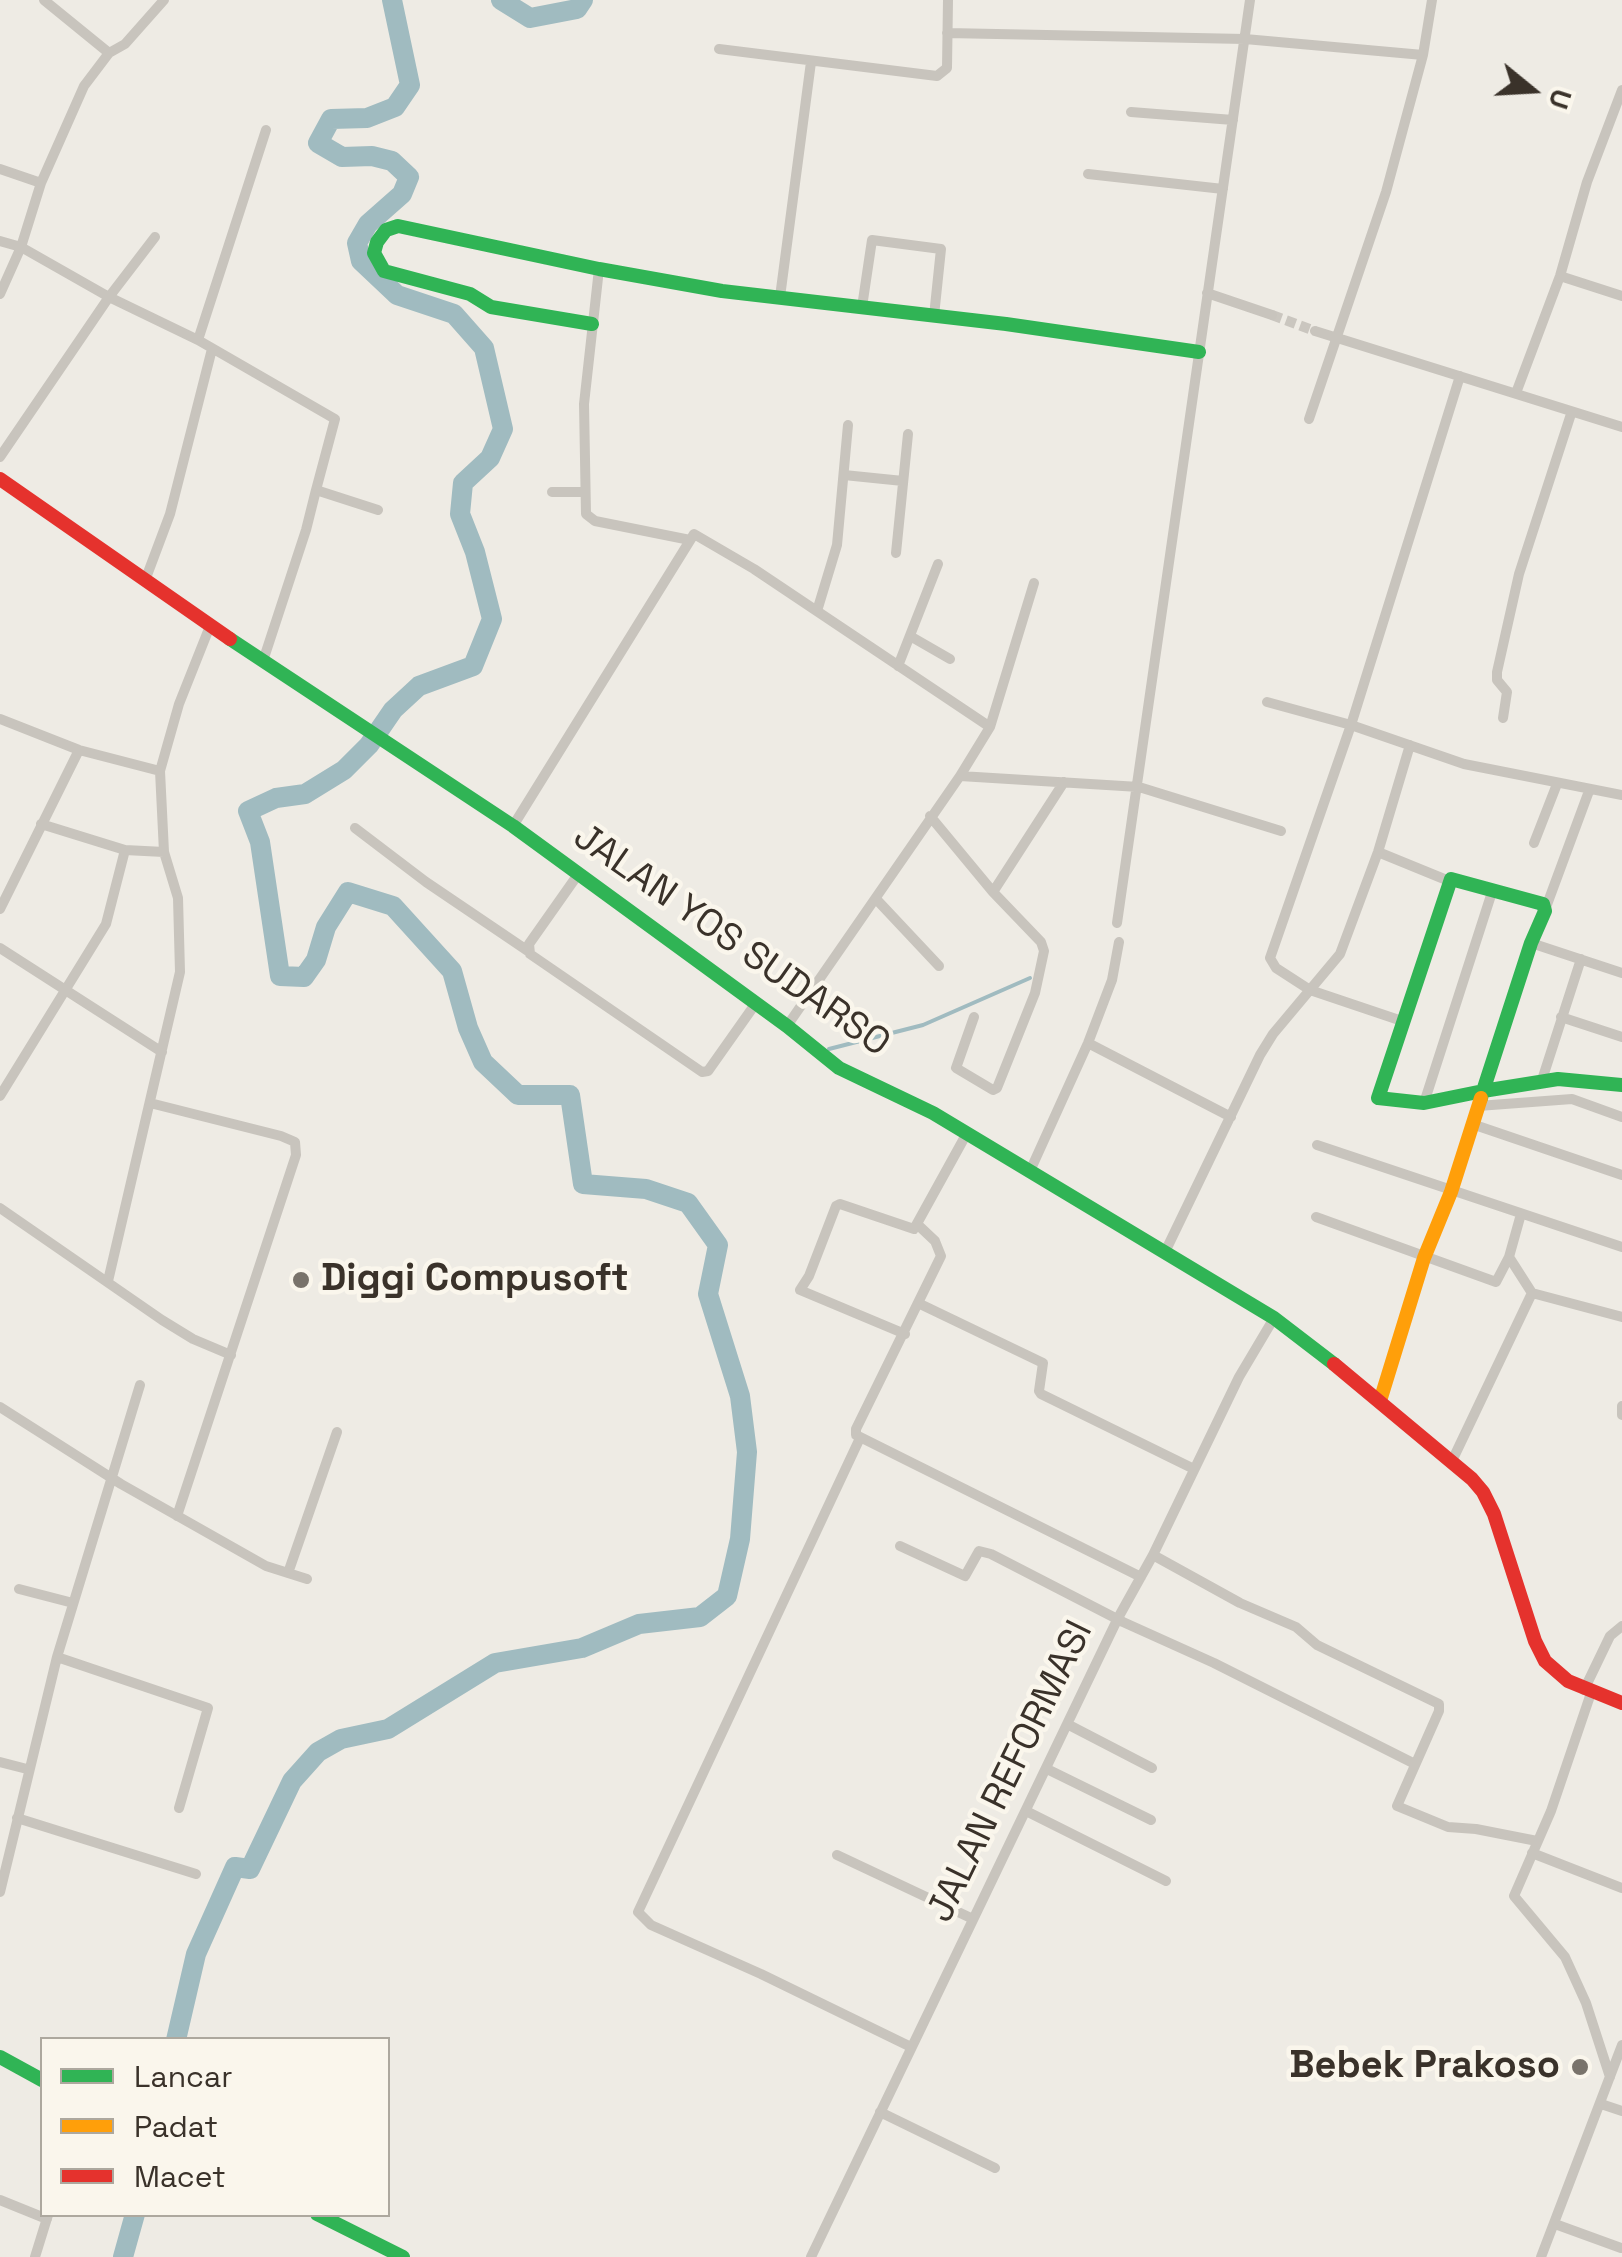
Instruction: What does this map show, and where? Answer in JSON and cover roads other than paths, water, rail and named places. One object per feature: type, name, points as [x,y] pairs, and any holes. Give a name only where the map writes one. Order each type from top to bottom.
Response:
[{"type":"street","points":[[44,0],[109,53]]},
{"type":"street","points":[[0,294],[84,86],[109,53],[125,44],[164,0]]},
{"type":"street","points":[[720,49],[937,76],[947,68],[948,0]]},
{"type":"street","points":[[1118,923],[1250,0]]},
{"type":"street","points":[[1310,419],[1386,192],[1423,55],[1432,0]]},
{"type":"street","points":[[947,32],[1245,39],[1423,55]]},
{"type":"street","points":[[780,297],[811,62]]},
{"type":"street","points":[[1516,394],[1622,90]]},
{"type":"street","points":[[1132,112],[1233,120]]},
{"type":"street","points":[[198,340],[266,130]]},
{"type":"street","points":[[0,168],[42,183]]},
{"type":"street","points":[[1088,174],[1223,189]]},
{"type":"street","points":[[592,324],[492,307],[443,285],[401,278],[384,271],[374,252],[386,230],[398,226],[722,291],[1199,352]]},
{"type":"street","points":[[0,457],[155,236]]},
{"type":"street","points":[[862,307],[872,240],[889,242],[941,249],[934,316]]},
{"type":"street","points":[[0,241],[21,246],[109,298],[198,340],[335,420],[306,530],[263,661]]},
{"type":"street","points":[[598,269],[584,404],[586,514],[595,521],[690,540]]},
{"type":"street","points":[[1560,276],[1622,296]]},
{"type":"street","points":[[1207,293],[1272,315]]},
{"type":"street","points":[[1315,331],[1622,427]]},
{"type":"street","points":[[146,578],[170,514],[212,349]]},
{"type":"street","points":[[1402,1020],[1310,990],[1276,968],[1270,958],[1350,725],[1460,376]]},
{"type":"street","points":[[1503,718],[1507,692],[1498,682],[1497,672],[1519,574],[1571,414]]},
{"type":"street","points":[[817,611],[838,545],[848,425]]},
{"type":"street","points":[[896,553],[908,434]]},
{"type":"street","points":[[844,475],[903,481]]},
{"type":"street","name":"JALAN YOS SUDARSO","points":[[0,479],[210,626],[513,826],[840,1068],[934,1113],[1274,1318],[1452,1461],[1483,1492],[1545,1661],[1568,1681],[1622,1703]]},
{"type":"street","points":[[316,490],[378,510]]},
{"type":"street","points":[[552,492],[584,492]]},
{"type":"street","points":[[513,826],[697,534],[990,727]]},
{"type":"street","points":[[898,666],[938,564]]},
{"type":"street","points":[[787,1026],[877,900],[990,727],[1034,583]]},
{"type":"street","points":[[108,1280],[174,1006],[181,946],[178,898],[164,852],[160,771],[178,704],[210,626]]},
{"type":"street","points":[[910,636],[950,660]]},
{"type":"street","points":[[1267,702],[1464,764],[1616,794]]},
{"type":"street","points":[[0,719],[79,750],[160,771]]},
{"type":"street","points":[[1165,1252],[1231,1118],[1245,1080],[1273,1034],[1340,954],[1378,852],[1410,745]]},
{"type":"street","points":[[0,909],[79,750]]},
{"type":"street","points":[[960,776],[1138,787],[1281,831]]},
{"type":"street","points":[[993,892],[1064,782]]},
{"type":"street","points":[[1534,843],[1558,784]]},
{"type":"street","points":[[1380,1402],[1424,1258],[1451,1192],[1531,942],[1589,790]]},
{"type":"street","points":[[930,816],[1041,942],[1044,951],[1035,992],[993,1090],[956,1068],[974,1018]]},
{"type":"street","points":[[41,824],[125,850],[164,852]]},
{"type":"street","points":[[355,828],[426,882],[702,1072],[708,1071],[756,1003]]},
{"type":"street","points":[[0,1096],[106,924],[125,850]]},
{"type":"street","points":[[1378,852],[1449,881],[1457,878],[1543,904],[1545,910]]},
{"type":"street","points":[[528,950],[579,873]]},
{"type":"street","points":[[1449,881],[1378,1098],[1424,1103],[1558,1079],[1622,1085]]},
{"type":"street","points":[[1424,1103],[1493,889]]},
{"type":"street","points":[[877,900],[939,966]]},
{"type":"street","points":[[1030,1171],[1088,1043],[1112,980],[1119,942]]},
{"type":"street","points":[[1531,942],[1622,973]]},
{"type":"street","points":[[0,948],[162,1052]]},
{"type":"street","points":[[1541,1083],[1580,959]]},
{"type":"street","points":[[1561,1017],[1622,1037]]},
{"type":"street","points":[[1088,1043],[1231,1118]]},
{"type":"street","points":[[1478,1106],[1562,1098],[1622,1116]]},
{"type":"street","points":[[150,1103],[295,1142],[296,1155],[178,1516]]},
{"type":"street","points":[[1472,1124],[1622,1175]]},
{"type":"street","points":[[905,1334],[800,1290],[836,1206],[840,1204],[908,1229],[918,1224],[967,1133]]},
{"type":"street","points":[[1317,1146],[1622,1247]]},
{"type":"street","points":[[0,1208],[162,1320],[231,1355]]},
{"type":"street","points":[[1316,1217],[1496,1282],[1509,1257],[1521,1214]]},
{"type":"street","points":[[918,1224],[936,1241],[941,1256],[856,1429],[860,1438],[940,1474],[1141,1577]]},
{"type":"street","points":[[1509,1257],[1532,1293],[1622,1317]]},
{"type":"street","points":[[1452,1461],[1532,1293]]},
{"type":"street","points":[[918,1303],[1042,1364],[1042,1394],[1194,1469]]},
{"type":"street","name":"JALAN REFORMASI","points":[[811,2257],[1118,1618],[1153,1555],[1239,1376],[1274,1318]]},
{"type":"street","points":[[0,1892],[56,1656],[140,1385]]},
{"type":"street","points":[[1622,1406],[1622,1415]]},
{"type":"street","points":[[0,1407],[266,1566],[308,1579]]},
{"type":"street","points":[[288,1573],[337,1432]]},
{"type":"street","points":[[860,1438],[638,1912],[650,1925],[911,2047]]},
{"type":"street","points":[[900,1546],[965,1576],[983,1550],[1415,1764]]},
{"type":"street","points":[[1153,1555],[1439,1704],[1397,1806],[1448,1828],[1476,1829],[1537,1841]]},
{"type":"street","points":[[19,1589],[72,1603]]},
{"type":"street","points":[[1610,2076],[1586,2003],[1565,1957],[1514,1896],[1610,1636],[1622,1626]]},
{"type":"street","points":[[56,1656],[208,1708],[179,1808]]},
{"type":"street","points":[[1069,1725],[1152,1768]]},
{"type":"street","points":[[0,1762],[27,1769]]},
{"type":"street","points":[[1047,1769],[1151,1820]]},
{"type":"street","points":[[1026,1811],[1166,1881]]},
{"type":"street","points":[[17,1818],[196,1874]]},
{"type":"street","points":[[1532,1853],[1622,1888]]},
{"type":"street","points":[[837,1855],[973,1920]]},
{"type":"street","points":[[1542,2257],[1622,2045]]},
{"type":"street","points":[[0,2057],[40,2079]]},
{"type":"street","points":[[1601,2104],[1622,2111]]},
{"type":"street","points":[[880,2112],[995,2168]]},
{"type":"street","points":[[0,2200],[40,2214]]},
{"type":"street","points":[[36,2257],[48,2217]]},
{"type":"street","points":[[323,2217],[403,2257]]},
{"type":"street","points":[[1555,2224],[1620,2248]]},
{"type":"waterway","points":[[177,2037],[196,1954],[235,1867],[250,1869],[292,1781],[318,1752],[341,1739],[388,1729],[495,1663],[582,1648],[639,1624],[700,1617],[727,1596],[740,1539],[747,1452],[740,1396],[708,1294],[718,1245],[688,1203],[646,1189],[583,1184],[570,1095],[518,1095],[483,1062],[468,1028],[452,971],[393,906],[348,892],[326,927],[316,960],[304,977],[280,976],[260,842],[248,811],[276,798],[305,794],[344,770],[369,745],[393,710],[419,686],[473,666],[492,619],[475,552],[460,514],[463,483],[490,458],[503,429],[484,348],[454,314],[397,295],[361,261],[357,243],[368,224],[402,194],[409,177],[392,161],[372,156],[342,157],[318,143],[331,119],[367,118],[395,107],[410,85],[392,0]]},
{"type":"waterway","points":[[501,0],[530,18],[577,9],[583,0]]},
{"type":"waterway","points":[[829,1049],[923,1025],[1030,978]]},
{"type":"waterway","points":[[123,2257],[134,2217]]},
{"type":"tunnel","points":[[1272,315],[1315,331]]},
{"type":"place","name":"Diggi Compusoft","points":[[301,1280]]},
{"type":"place","name":"Bebek Prakoso","points":[[1580,2067]]}]
